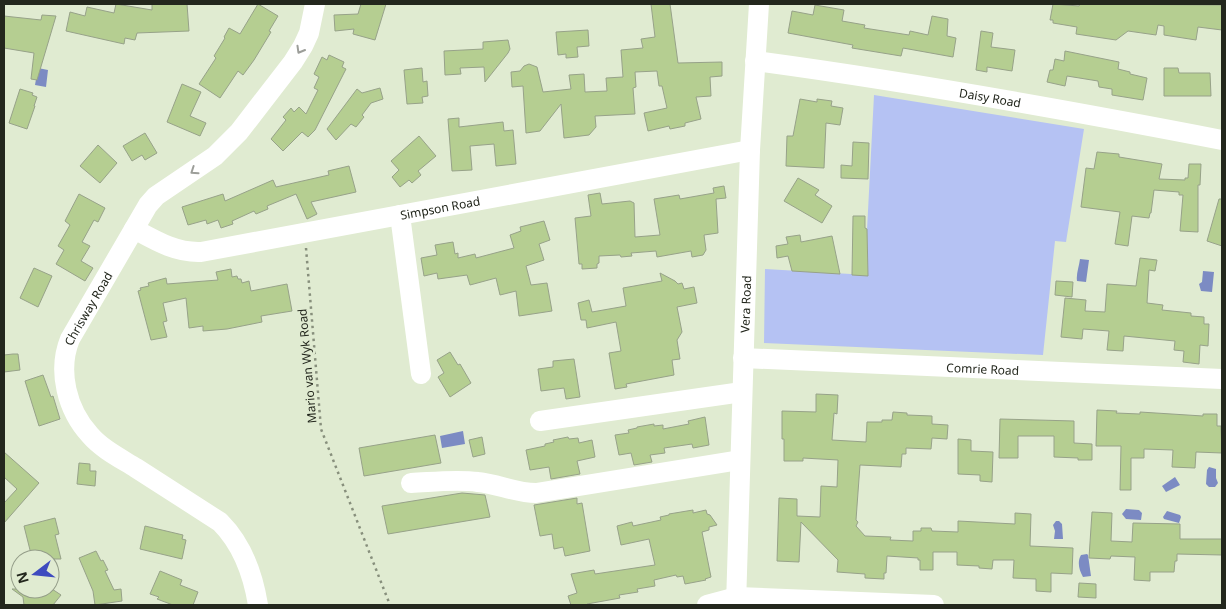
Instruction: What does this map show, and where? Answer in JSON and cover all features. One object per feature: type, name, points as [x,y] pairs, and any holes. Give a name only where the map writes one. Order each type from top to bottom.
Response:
[{"type":"street","name":"Chrisway Road","points":[[258,605],[249,567],[239,546],[228,530],[220,522],[100,445],[90,436],[81,424],[70,399],[63,374],[63,364],[67,345],[148,205],[156,196],[215,156],[239,132],[293,62],[309,33],[316,4]]},
{"type":"street","name":"Vera Road","points":[[736,601],[750,150],[759,4]]},
{"type":"street","name":"Daisy Road","points":[[755,61],[809,68],[1089,114],[1222,140]]},
{"type":"street","name":"Simpson Road","points":[[134,229],[165,246],[191,252],[201,252],[750,150]]},
{"type":"street","points":[[400,215],[421,374]]},
{"type":"street","name":"Comrie Road","points":[[744,358],[1222,379]]},
{"type":"street","points":[[540,421],[742,392]]},
{"type":"street","points":[[411,483],[478,482],[515,491],[536,492],[740,460]]},
{"type":"street","points":[[707,605],[736,601],[934,605]]},
{"type":"path","name":"Mario van Wyk Road","points":[[304,232],[321,429],[390,605]]},
{"type":"shaded area","points":[[38,68],[48,70],[46,87],[35,85]]},
{"type":"shaded area","points":[[874,95],[1084,129],[1066,242],[1055,241],[1043,355],[764,343],[765,269],[868,275],[867,230]]},
{"type":"shaded area","points":[[1080,259],[1089,260],[1086,282],[1077,281]]},
{"type":"shaded area","points":[[1203,271],[1214,272],[1212,292],[1201,291],[1199,284],[1202,282]]},
{"type":"shaded area","points":[[463,431],[465,444],[442,448],[440,436]]},
{"type":"shaded area","points":[[1209,467],[1216,469],[1218,483],[1215,487],[1209,487],[1206,484]]},
{"type":"shaded area","points":[[1175,477],[1180,485],[1166,492],[1162,486]]},
{"type":"shaded area","points":[[1126,509],[1139,510],[1142,513],[1141,520],[1126,519],[1122,514]]},
{"type":"shaded area","points":[[1167,511],[1180,515],[1179,523],[1164,519],[1163,517]]},
{"type":"shaded area","points":[[1056,521],[1062,524],[1063,539],[1054,539],[1055,531],[1053,525]]},
{"type":"shaded area","points":[[1087,554],[1091,576],[1083,577],[1079,560],[1081,555]]},
{"type":"building","points":[[116,4],[152,10],[152,4],[187,4],[189,31],[137,33],[135,40],[125,38],[124,44],[66,31],[70,12],[85,16],[87,7],[114,13]]},
{"type":"building","points":[[258,4],[278,16],[269,31],[271,32],[254,60],[243,75],[238,71],[220,98],[199,84],[216,58],[214,56],[229,28],[240,34]]},
{"type":"building","points":[[361,4],[386,4],[375,40],[353,34],[354,29],[335,31],[334,15],[358,14]]},
{"type":"building","points":[[651,4],[670,4],[678,63],[722,62],[722,76],[710,77],[711,96],[696,97],[701,119],[685,123],[685,126],[670,129],[669,126],[648,131],[644,113],[667,108],[662,86],[659,86],[657,71],[635,72],[636,87],[633,88],[635,114],[595,116],[596,127],[589,135],[564,138],[561,104],[540,131],[526,133],[523,86],[512,87],[511,72],[520,71],[529,64],[537,67],[543,92],[571,89],[569,75],[584,74],[585,92],[607,91],[606,78],[623,77],[621,50],[643,48],[641,39],[655,37]]},
{"type":"building","points":[[1053,4],[1079,6],[1080,4],[1222,5],[1222,30],[1198,27],[1196,40],[1164,35],[1164,26],[1158,25],[1156,35],[1128,31],[1116,40],[1076,34],[1077,27],[1053,23],[1053,20],[1050,20]]},
{"type":"building","points":[[815,5],[844,10],[842,21],[865,25],[864,28],[909,35],[910,31],[928,35],[932,16],[948,19],[947,36],[956,38],[953,57],[903,48],[901,56],[852,48],[853,45],[788,33],[792,11],[813,15]]},
{"type":"building","points":[[42,15],[56,16],[37,80],[31,79],[34,53],[4,48],[4,16],[41,20]]},
{"type":"building","points":[[588,30],[589,46],[577,47],[578,57],[566,58],[566,54],[558,55],[556,32]]},
{"type":"building","points":[[981,31],[993,33],[991,47],[1015,50],[1012,71],[987,67],[987,72],[976,70]]},
{"type":"building","points":[[508,40],[510,49],[508,53],[485,82],[484,67],[460,68],[461,74],[445,75],[444,51],[483,49],[483,42]]},
{"type":"building","points":[[1065,51],[1119,62],[1118,69],[1147,78],[1143,100],[1112,95],[1112,89],[1099,87],[1098,81],[1067,76],[1065,86],[1047,82],[1050,70],[1053,70],[1055,59],[1064,61]]},
{"type":"building","points":[[329,55],[344,62],[342,67],[346,69],[315,130],[308,137],[302,132],[283,151],[271,139],[286,120],[283,117],[291,108],[294,112],[299,107],[306,114],[318,90],[314,88],[319,77],[314,74],[322,57],[327,60]]},
{"type":"building","points":[[422,68],[423,82],[427,81],[428,96],[422,97],[423,103],[407,104],[404,70]]},
{"type":"building","points":[[1164,68],[1178,68],[1179,73],[1210,73],[1211,96],[1164,96]]},
{"type":"building","points":[[182,84],[201,92],[190,116],[206,123],[200,136],[167,122]]},
{"type":"building","points":[[380,88],[383,99],[371,103],[356,127],[351,124],[336,140],[327,129],[357,89],[362,93]]},
{"type":"building","points":[[20,89],[33,93],[32,95],[37,97],[27,129],[9,123]]},
{"type":"building","points":[[800,99],[817,102],[817,99],[832,101],[831,106],[843,108],[840,125],[826,123],[824,168],[786,166],[787,136],[793,136]]},
{"type":"building","points":[[459,118],[459,127],[503,122],[504,131],[513,130],[516,164],[496,166],[494,144],[470,146],[472,170],[452,171],[448,119]]},
{"type":"building","points":[[145,133],[157,153],[145,160],[142,155],[132,161],[123,146]]},
{"type":"building","points":[[419,136],[436,156],[418,171],[421,175],[412,183],[409,180],[400,187],[392,177],[399,170],[391,161]]},
{"type":"building","points":[[853,142],[869,143],[868,179],[841,178],[841,165],[852,166]]},
{"type":"building","points":[[98,145],[117,163],[100,183],[80,166]]},
{"type":"building","points":[[1097,152],[1119,154],[1119,157],[1162,164],[1159,179],[1185,180],[1185,178],[1188,178],[1189,164],[1201,164],[1200,185],[1198,185],[1198,232],[1180,231],[1183,195],[1179,195],[1179,192],[1154,190],[1149,218],[1132,216],[1128,246],[1115,244],[1120,212],[1081,207],[1086,168],[1094,169]]},
{"type":"building","points":[[349,166],[356,192],[311,202],[317,214],[307,219],[296,194],[267,206],[268,209],[256,214],[254,211],[232,221],[233,224],[221,228],[218,220],[207,224],[206,220],[188,225],[182,207],[223,194],[225,201],[273,180],[276,187],[329,175],[328,171]]},
{"type":"building","points":[[798,178],[819,190],[815,195],[832,206],[822,223],[784,201]]},
{"type":"building","points":[[724,186],[726,198],[716,199],[718,233],[704,235],[706,250],[703,255],[692,257],[691,251],[657,257],[656,251],[631,253],[632,256],[621,257],[620,255],[599,256],[597,268],[582,269],[582,264],[579,264],[575,218],[591,216],[588,195],[600,193],[602,204],[630,201],[634,203],[635,237],[660,235],[654,199],[679,195],[680,199],[714,193],[713,188]]},
{"type":"building","points":[[79,194],[105,208],[98,222],[94,220],[82,242],[90,246],[81,261],[93,268],[85,281],[56,264],[64,250],[58,246],[70,225],[65,221]]},
{"type":"building","points":[[1219,199],[1222,199],[1222,246],[1207,241]]},
{"type":"building","points":[[853,216],[865,216],[868,276],[852,275]]},
{"type":"building","points":[[544,221],[550,240],[539,244],[544,260],[526,266],[531,285],[547,283],[552,311],[519,316],[516,291],[500,295],[496,278],[470,285],[467,275],[438,279],[437,273],[424,276],[421,258],[437,255],[435,245],[453,242],[455,254],[458,253],[458,258],[475,254],[476,258],[514,248],[510,235],[521,231],[520,227]]},
{"type":"building","points":[[800,235],[801,242],[832,236],[840,274],[792,271],[788,256],[777,258],[776,246],[788,244],[786,237]]},
{"type":"building","points":[[1140,258],[1157,260],[1155,271],[1149,270],[1147,303],[1163,305],[1162,310],[1191,313],[1191,316],[1204,317],[1204,324],[1209,324],[1208,346],[1200,345],[1199,364],[1183,362],[1184,351],[1174,350],[1175,341],[1124,336],[1123,351],[1107,350],[1109,331],[1083,329],[1082,339],[1061,337],[1065,298],[1086,300],[1085,311],[1105,312],[1107,284],[1136,286]]},
{"type":"building","points":[[34,268],[52,276],[38,307],[20,298]]},
{"type":"building","points":[[231,269],[232,277],[237,276],[238,279],[241,279],[242,283],[249,281],[251,291],[287,284],[292,311],[261,316],[262,322],[227,329],[203,331],[203,326],[189,328],[186,298],[163,303],[167,321],[163,322],[167,337],[151,340],[138,291],[141,290],[140,288],[149,286],[148,283],[166,278],[167,284],[218,280],[216,272]]},
{"type":"building","points":[[660,273],[678,284],[682,283],[684,289],[694,287],[697,303],[677,307],[682,332],[677,340],[680,359],[672,360],[674,375],[626,384],[627,387],[615,389],[609,353],[621,351],[616,322],[587,328],[586,320],[581,320],[578,303],[589,300],[592,312],[626,306],[623,288],[662,281]]},
{"type":"building","points":[[1056,281],[1073,282],[1072,297],[1055,295]]},
{"type":"building","points":[[450,352],[458,365],[460,364],[471,383],[450,397],[438,377],[444,373],[437,360]]},
{"type":"building","points":[[18,354],[20,370],[4,372],[4,355]]},
{"type":"building","points":[[574,359],[580,397],[566,399],[564,388],[541,391],[538,369],[553,367],[553,361]]},
{"type":"building","points":[[43,375],[51,397],[53,396],[60,419],[39,426],[25,381]]},
{"type":"building","points":[[816,394],[838,395],[837,414],[834,413],[832,440],[866,442],[867,422],[892,420],[893,412],[907,413],[907,415],[932,416],[932,424],[948,425],[947,439],[932,438],[931,449],[906,448],[906,454],[902,454],[901,467],[860,465],[856,520],[858,522],[856,526],[865,536],[891,537],[890,540],[913,541],[913,531],[921,531],[921,528],[931,528],[932,531],[958,532],[958,521],[1015,524],[1015,513],[1031,514],[1030,546],[1073,548],[1072,574],[1051,573],[1051,592],[1036,591],[1036,579],[1013,578],[1014,560],[993,560],[992,569],[979,568],[979,566],[957,565],[957,552],[933,552],[933,570],[920,570],[920,560],[918,558],[887,556],[884,579],[865,578],[865,574],[837,572],[838,560],[801,522],[799,562],[777,561],[779,498],[797,499],[797,516],[820,517],[821,486],[837,487],[838,460],[803,458],[803,461],[784,461],[782,411],[816,412]]},
{"type":"building","points":[[1097,410],[1140,414],[1140,412],[1203,416],[1203,414],[1217,414],[1217,426],[1221,426],[1222,453],[1196,452],[1195,468],[1172,467],[1173,450],[1144,449],[1144,458],[1131,458],[1131,490],[1120,490],[1121,446],[1096,446]]},
{"type":"building","points":[[705,417],[709,445],[693,448],[692,444],[664,448],[665,453],[650,455],[652,462],[634,465],[631,453],[619,455],[615,435],[629,433],[628,430],[654,424],[654,426],[663,425],[663,429],[689,424],[688,421]]},
{"type":"building","points":[[1000,419],[1074,421],[1074,443],[1092,444],[1092,460],[1054,457],[1054,436],[1018,436],[1018,458],[999,458]]},
{"type":"building","points":[[435,435],[441,463],[364,476],[359,448]]},
{"type":"building","points":[[482,437],[485,454],[473,457],[469,440]]},
{"type":"building","points":[[568,437],[569,439],[578,438],[579,443],[592,440],[595,457],[577,461],[580,474],[551,479],[549,467],[530,470],[526,450],[545,446],[545,444],[554,442],[553,440]]},
{"type":"building","points":[[958,439],[971,440],[971,451],[993,452],[992,482],[980,481],[980,475],[958,474]]},
{"type":"building","points":[[4,452],[39,483],[4,523],[4,503],[17,489],[4,477]]},
{"type":"building","points":[[79,463],[90,464],[90,471],[96,471],[95,486],[77,484]]},
{"type":"building","points":[[462,493],[485,495],[490,517],[388,534],[382,506]]},
{"type":"building","points":[[577,498],[577,504],[582,503],[590,551],[565,556],[563,547],[554,549],[552,534],[540,536],[534,505]]},
{"type":"building","points":[[693,510],[693,513],[706,510],[707,514],[710,515],[717,525],[709,527],[709,530],[702,532],[711,577],[706,580],[685,584],[683,576],[677,577],[676,575],[654,580],[655,586],[637,589],[638,592],[619,595],[620,598],[588,605],[571,605],[568,596],[577,593],[571,574],[594,570],[595,574],[655,565],[649,539],[621,545],[617,526],[632,522],[633,526],[661,520],[660,517],[669,514]]},
{"type":"building","points":[[1092,512],[1112,513],[1111,541],[1132,542],[1133,523],[1180,524],[1180,539],[1222,539],[1222,555],[1177,554],[1174,572],[1150,572],[1150,581],[1134,580],[1135,557],[1111,556],[1110,559],[1089,558]]},
{"type":"building","points":[[55,518],[59,534],[55,535],[58,549],[30,549],[24,526]]},
{"type":"building","points":[[145,526],[183,535],[182,539],[186,540],[182,559],[140,549]]},
{"type":"building","points":[[96,551],[108,570],[105,571],[114,590],[121,589],[122,601],[95,605],[93,591],[79,558]]},
{"type":"building","points":[[160,571],[182,580],[180,585],[198,592],[193,605],[173,605],[150,594]]},
{"type":"building","points":[[1079,583],[1096,584],[1096,598],[1078,597]]},
{"type":"building","points":[[23,599],[58,599],[53,605],[24,605]]}]
